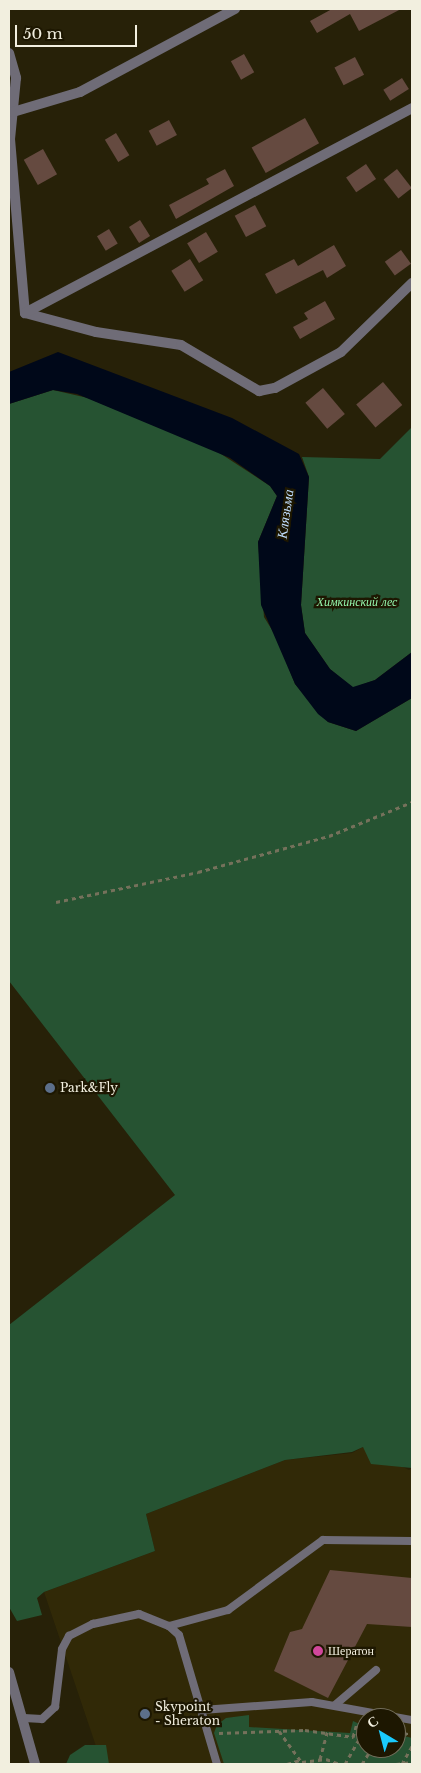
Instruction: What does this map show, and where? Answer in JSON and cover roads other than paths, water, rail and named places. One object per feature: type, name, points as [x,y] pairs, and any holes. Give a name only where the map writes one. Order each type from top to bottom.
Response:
[{"type":"street","points":[[13,112],[80,92],[235,9]]},
{"type":"street","points":[[9,53],[16,78],[10,139],[25,313]]},
{"type":"street","points":[[25,313],[412,108]]},
{"type":"street","points":[[25,313],[96,332],[181,345],[259,391],[275,388],[341,352],[412,283]]},
{"type":"street","points":[[9,1672],[24,1718],[35,1764]]},
{"type":"lane","points":[[169,1626],[228,1610],[324,1540],[412,1540]]},
{"type":"lane","points":[[24,1718],[50,1716],[62,1648],[80,1628],[140,1614],[169,1626],[185,1648],[217,1764]]},
{"type":"lane","points":[[335,1705],[376,1670]]},
{"type":"lane","points":[[202,1710],[265,1704],[335,1705],[412,1720]]},
{"type":"water","name":"Клязьма","points":[[58,352],[232,418],[299,454],[309,477],[301,605],[305,633],[330,669],[353,687],[375,680],[412,652],[412,698],[356,731],[328,722],[318,714],[295,684],[261,605],[258,542],[277,496],[270,486],[230,458],[77,394],[53,390],[9,404],[9,372]]},
{"type":"place","name":"Park&Fly","points":[[50,1088]]},
{"type":"place","name":"Шератон","points":[[318,1651]]},
{"type":"place","name":"Skypoint - Sheraton","points":[[145,1714]]},
{"type":"park label","name":"Химкинский лес","points":[[357,602]]}]
